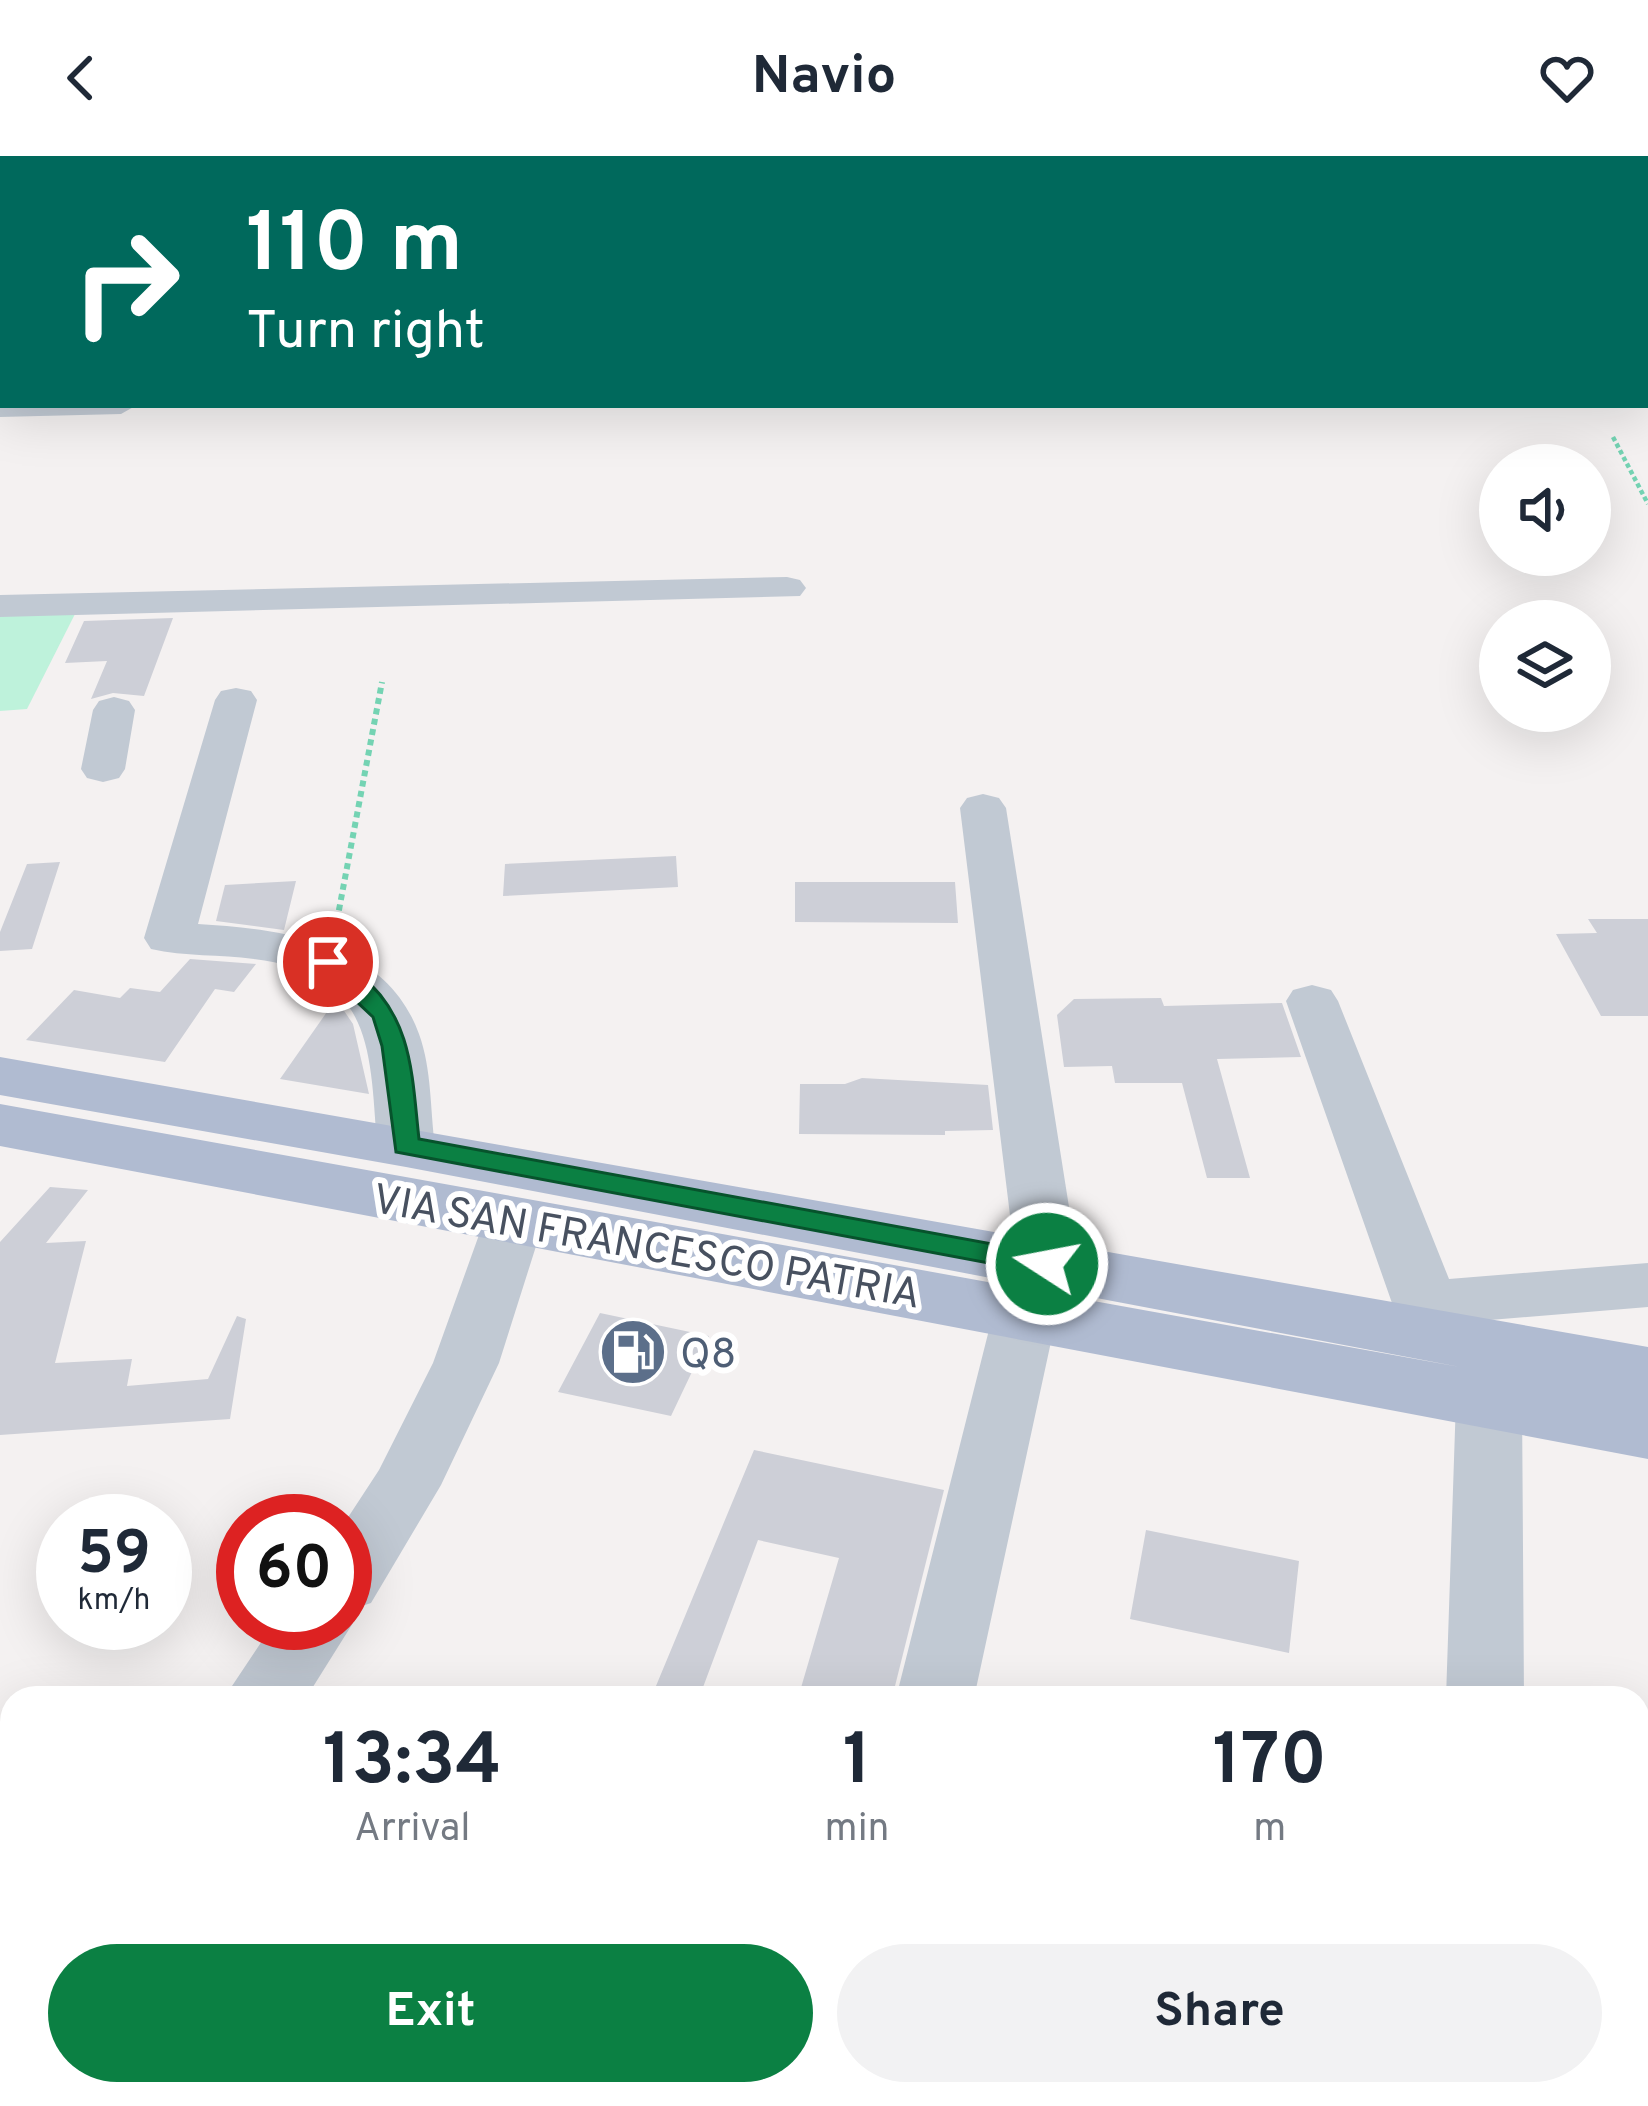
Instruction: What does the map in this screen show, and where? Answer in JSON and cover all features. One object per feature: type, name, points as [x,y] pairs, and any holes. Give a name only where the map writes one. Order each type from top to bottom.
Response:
[{"type":"main road","name":"VIA SAN FRANCESCO PATRIA","points":[[0,1076],[406,1146],[1036,1289],[1490,1400],[1648,1430]]},
{"type":"main road","name":"VIA SAN FRANCESCO PATRIA","points":[[0,1125],[514,1221],[1036,1289],[1432,1321],[1648,1375]]},
{"type":"street","points":[[0,606],[787,587]]},
{"type":"street","points":[[236,700],[169,938],[233,940],[328,962],[360,987],[385,1016],[395,1046],[406,1146]]},
{"type":"street","points":[[103,769],[114,710]]},
{"type":"street","points":[[938,1686],[1036,1289],[983,808]]},
{"type":"street","points":[[1312,1001],[1432,1321],[1648,1285]]},
{"type":"street","points":[[372,1539],[406,1485],[466,1363],[514,1221]]},
{"type":"street","points":[[1485,1686],[1490,1400]]},
{"type":"street","points":[[271,1686],[297,1650]]},
{"type":"path","points":[[1613,437],[1648,504]]},
{"type":"path","points":[[328,962],[382,682]]},
{"type":"green space","points":[[76,612],[27,709],[0,711],[0,613]]},
{"type":"building","points":[[173,618],[144,696],[113,693],[91,699],[107,661],[65,663],[84,621]]},
{"type":"building","points":[[676,856],[678,887],[503,896],[505,864]]},
{"type":"building","points":[[60,862],[32,949],[0,951],[0,932],[27,864]]},
{"type":"building","points":[[296,881],[284,930],[216,921],[225,885]]},
{"type":"building","points":[[795,882],[955,882],[958,923],[795,922]]},
{"type":"building","points":[[1588,919],[1648,919],[1648,1016],[1601,1016],[1556,934],[1597,933]]},
{"type":"building","points":[[190,959],[256,964],[234,992],[215,989],[165,1062],[26,1040],[74,990],[120,998],[130,988],[160,992]]},
{"type":"building","points":[[1161,998],[1164,1006],[1282,1003],[1301,1057],[1217,1059],[1250,1178],[1207,1178],[1182,1083],[1115,1083],[1112,1066],[1064,1067],[1057,1015],[1074,999]]},
{"type":"building","points":[[336,999],[353,1024],[369,1094],[280,1079]]},
{"type":"building","points":[[862,1078],[988,1085],[993,1130],[945,1131],[945,1135],[799,1134],[800,1084],[845,1084]]},
{"type":"building","points":[[50,1187],[88,1190],[46,1243],[86,1241],[55,1363],[132,1359],[127,1386],[208,1379],[237,1316],[246,1319],[230,1419],[0,1435],[0,1242]]},
{"type":"building","points":[[600,1313],[709,1336],[671,1416],[558,1392]]},
{"type":"building","points":[[754,1450],[944,1490],[895,1686],[802,1686],[839,1558],[758,1540],[703,1686],[656,1686]]},
{"type":"building","points":[[1146,1530],[1299,1561],[1289,1653],[1130,1619]]},
{"type":"place","name":"Q8","points":[[633,1352]]},
{"type":"route","points":[[328,962],[360,987],[385,1016],[395,1046],[406,1146],[1047,1264]]}]
